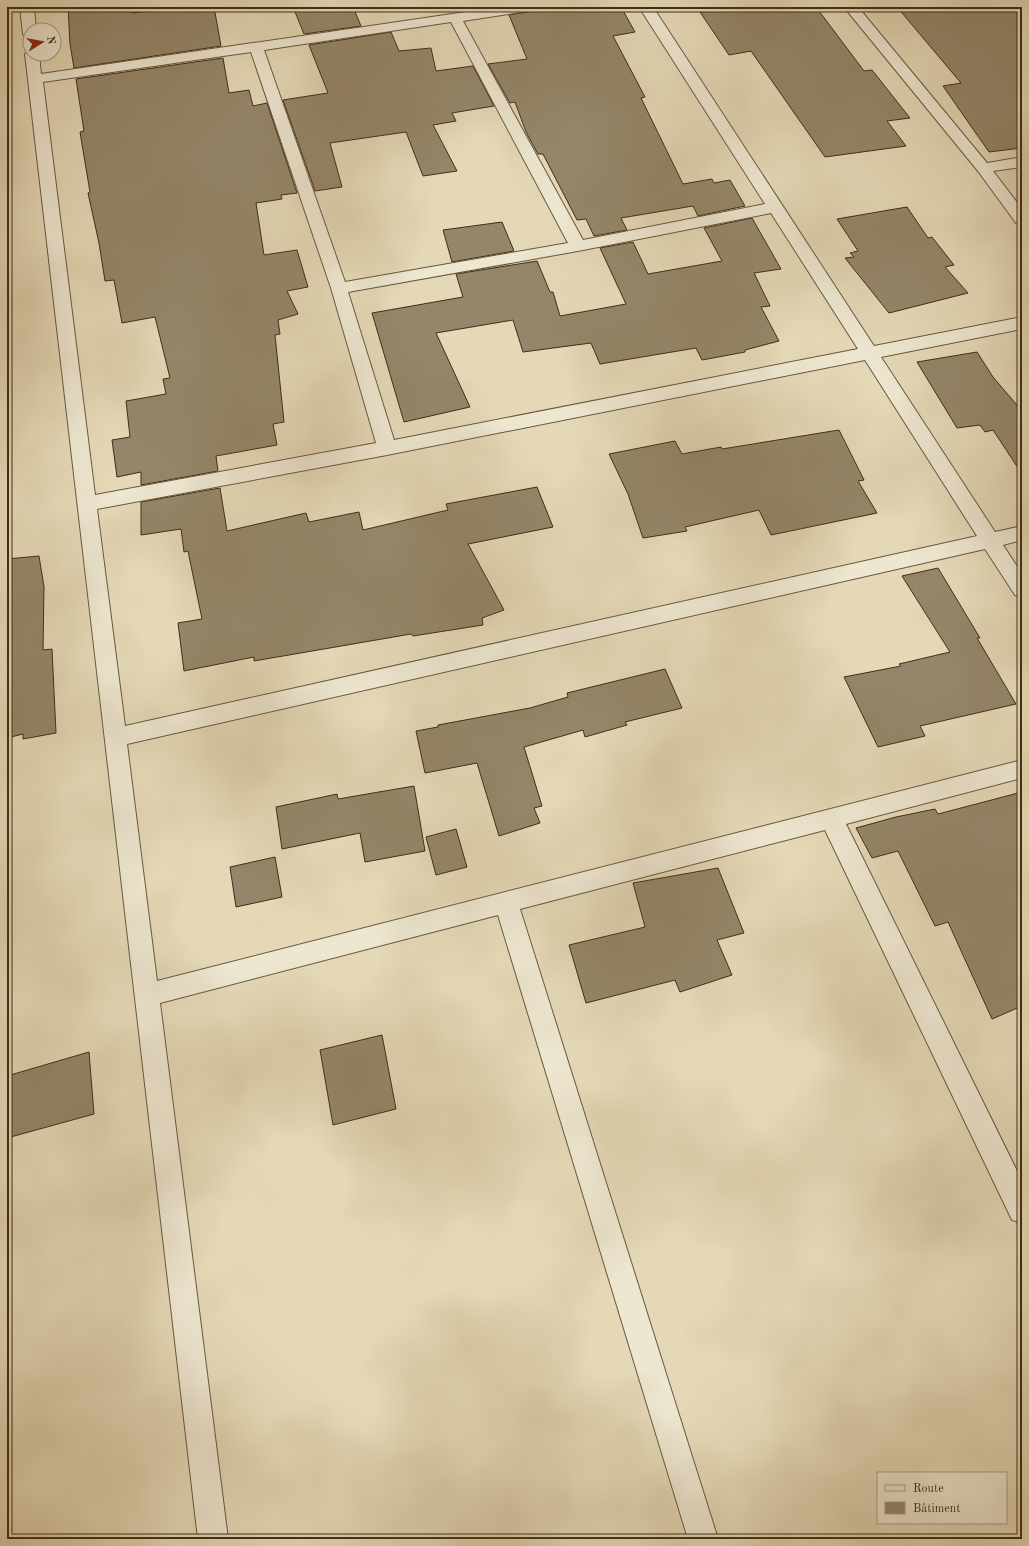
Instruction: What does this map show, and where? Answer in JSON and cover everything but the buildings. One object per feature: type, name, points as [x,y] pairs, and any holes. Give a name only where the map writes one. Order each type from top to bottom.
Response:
[{"type":"street","points":[[27,7],[29,22]]},
{"type":"street","points":[[35,79],[528,7]]},
{"type":"street","points":[[646,7],[1022,590]]},
{"type":"street","points":[[851,7],[983,168],[1022,220]]},
{"type":"street","points":[[455,18],[578,246]]},
{"type":"street","points":[[256,47],[339,288],[387,448]]},
{"type":"street","points":[[33,62],[213,1539]]},
{"type":"street","points":[[983,168],[1022,162]]},
{"type":"street","points":[[339,288],[578,246],[775,207]]},
{"type":"street","points":[[87,504],[387,448],[1022,323]]},
{"type":"street","points":[[116,737],[1022,533]]},
{"type":"street","points":[[147,995],[1022,769]]},
{"type":"street","points":[[832,818],[1022,1210]]},
{"type":"street","points":[[506,903],[703,1539]]}]
